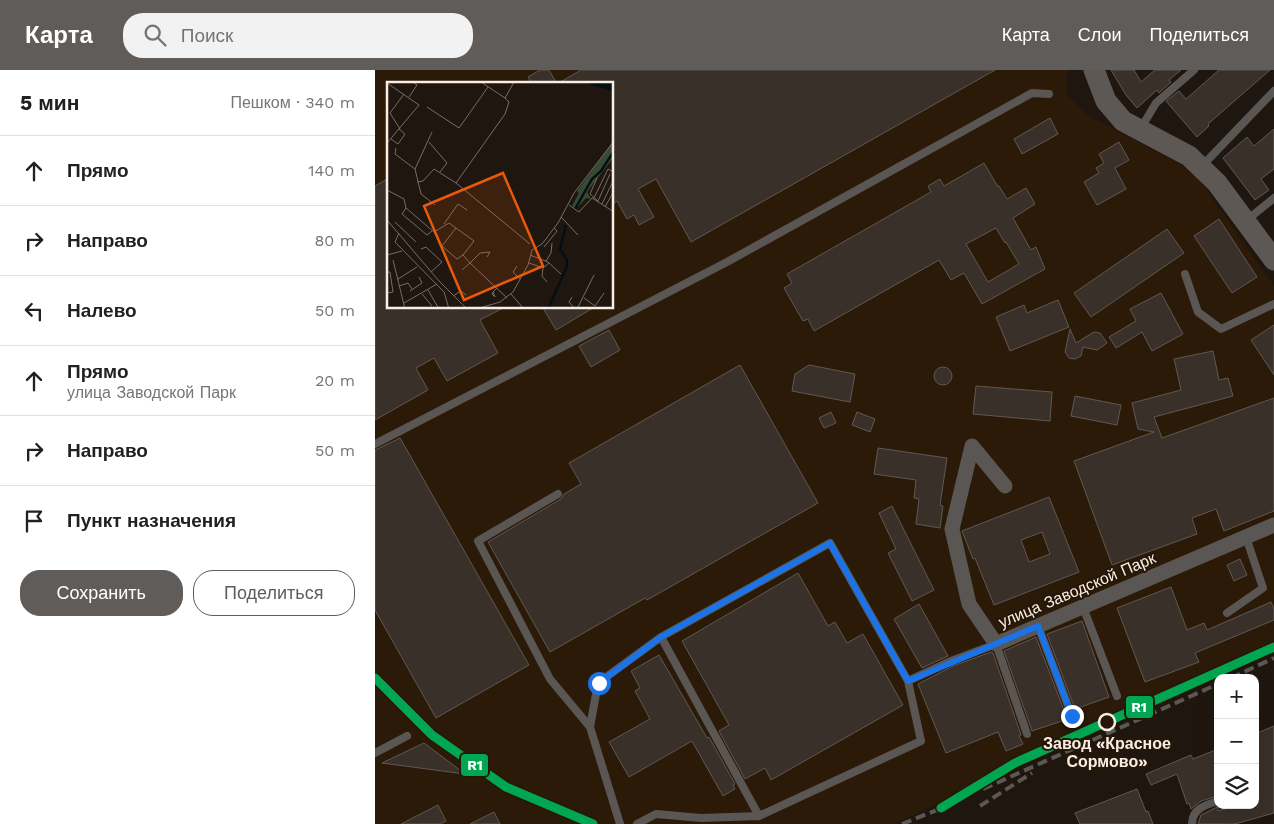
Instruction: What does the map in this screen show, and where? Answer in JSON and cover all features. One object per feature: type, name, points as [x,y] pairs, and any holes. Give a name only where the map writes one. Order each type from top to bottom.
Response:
[{"type":"street","points":[[1094,70],[1106,101],[1123,121],[1189,156],[1217,183],[1274,260]]},
{"type":"street","name":"улица Заводской Парк","points":[[1005,486],[972,446],[952,529],[969,604],[996,644],[1274,525]]},
{"type":"lane","points":[[1140,130],[1156,103],[1194,70]]},
{"type":"lane","points":[[1201,168],[1274,91]]},
{"type":"lane","points":[[375,444],[727,262],[1032,93],[1049,94]]},
{"type":"lane","points":[[1245,221],[1274,198]]},
{"type":"lane","points":[[1185,274],[1197,312],[1221,329],[1274,304]]},
{"type":"lane","points":[[558,494],[477,541],[550,679],[590,727],[620,824]]},
{"type":"lane","points":[[1227,613],[1263,588],[1245,537]]},
{"type":"lane","points":[[590,727],[599,683],[661,637],[830,543],[908,681],[921,740],[759,816],[701,818],[656,814],[637,824]]},
{"type":"lane","points":[[1083,607],[1117,696]]},
{"type":"lane","points":[[1038,626],[1072,716]]},
{"type":"lane","points":[[661,637],[759,816]]},
{"type":"lane","points":[[908,681],[996,644],[1027,734]]},
{"type":"lane","points":[[375,753],[407,736]]},
{"type":"lane","points":[[1191,824],[1192,817],[1200,807],[1214,802]]},
{"type":"shaded area","name":"Завод «Красное Сормово»","points":[[375,70],[1068,70],[1066,78],[1068,96],[1089,116],[1193,171],[1274,286],[1274,646],[894,824],[375,824]]},
{"type":"building","points":[[540,70],[549,70],[556,82],[531,82],[528,77]]},
{"type":"building","points":[[581,70],[995,70],[691,242],[656,179],[638,189],[654,217],[639,225],[634,215],[627,219],[617,201],[614,203],[614,82],[560,82]]},
{"type":"building","points":[[1111,70],[1134,70],[1141,82],[1155,70],[1181,70],[1169,80],[1171,82],[1159,93],[1157,90],[1137,108],[1126,95]]},
{"type":"building","points":[[1219,70],[1270,70],[1208,124],[1209,126],[1197,137],[1166,101],[1179,91],[1186,99]]},
{"type":"building","points":[[1050,118],[1058,134],[1022,154],[1014,139]]},
{"type":"building","points":[[1274,129],[1274,169],[1261,179],[1269,190],[1255,200],[1223,158],[1247,137],[1254,146]]},
{"type":"building","points":[[1119,142],[1129,160],[1115,168],[1126,189],[1097,205],[1084,182],[1099,173],[1096,168],[1104,163],[1099,154]]},
{"type":"building","points":[[984,163],[1007,199],[1026,188],[1035,204],[1013,218],[1031,250],[1036,247],[1045,269],[982,304],[964,273],[951,280],[939,260],[814,331],[808,319],[803,321],[784,288],[792,283],[787,274],[931,192],[928,186],[940,179],[944,186]],"holes":[[[996,228],[1019,264],[988,282],[966,244]]]},
{"type":"building","points":[[387,179],[387,309],[501,309],[480,320],[498,353],[447,381],[434,358],[416,368],[428,390],[375,420],[375,186]]},
{"type":"building","points":[[1219,219],[1257,277],[1232,293],[1194,236]]},
{"type":"building","points":[[1167,229],[1184,253],[1091,317],[1074,293]]},
{"type":"building","points":[[1161,293],[1183,334],[1152,351],[1142,332],[1116,348],[1109,337],[1136,321],[1130,309]]},
{"type":"building","points":[[1058,300],[1069,327],[1010,351],[996,317],[1024,305],[1027,313]]},
{"type":"building","points":[[544,309],[591,309],[556,330]]},
{"type":"building","points":[[1274,325],[1274,375],[1251,340]]},
{"type":"building","points":[[1070,329],[1076,343],[1094,332],[1100,333],[1107,343],[1097,350],[1083,347],[1081,356],[1075,359],[1069,358],[1065,352]]},
{"type":"building","points":[[609,330],[620,350],[591,367],[579,346]]},
{"type":"building","points":[[1213,351],[1219,380],[1228,378],[1233,396],[1154,417],[1162,438],[1274,398],[1274,511],[1224,531],[1216,509],[1192,518],[1197,534],[1112,565],[1074,461],[1154,432],[1138,429],[1132,403],[1181,390],[1174,359]]},
{"type":"building","points":[[740,365],[818,503],[647,600],[645,598],[550,652],[488,542],[561,499],[564,494],[581,484],[569,463]]},
{"type":"building","points":[[809,365],[855,374],[850,402],[792,391],[795,374]]},
{"type":"building","points":[[943,367],[949,370],[952,376],[949,382],[943,385],[937,382],[934,376],[937,370]]},
{"type":"building","points":[[976,386],[1052,392],[1050,421],[973,414]]},
{"type":"building","points":[[1075,396],[1121,405],[1117,425],[1071,416]]},
{"type":"building","points":[[831,412],[836,423],[824,428],[819,418]]},
{"type":"building","points":[[857,412],[875,419],[870,432],[852,425]]},
{"type":"building","points":[[400,438],[529,665],[436,718],[375,610],[375,450]]},
{"type":"building","points":[[878,448],[947,458],[940,505],[943,506],[940,528],[916,524],[919,499],[914,498],[916,480],[874,474]]},
{"type":"building","points":[[1049,497],[1079,572],[994,605],[962,531]],"holes":[[[1042,532],[1050,554],[1029,562],[1021,540]]]},
{"type":"building","points":[[892,506],[934,590],[912,601],[888,553],[896,549],[879,513]]},
{"type":"building","points":[[1240,559],[1247,575],[1234,581],[1227,565]]},
{"type":"building","points":[[798,573],[828,626],[835,622],[847,643],[863,634],[903,705],[771,780],[765,768],[745,779],[719,731],[729,725],[682,641]]},
{"type":"building","points":[[1171,587],[1187,630],[1204,623],[1207,630],[1271,602],[1274,609],[1274,620],[1195,653],[1199,662],[1145,682],[1117,608]]},
{"type":"building","points":[[919,604],[948,656],[922,668],[894,619]]},
{"type":"building","points":[[1082,621],[1109,697],[1075,709],[1047,634]]},
{"type":"building","points":[[1036,637],[1065,713],[1063,714],[1065,720],[1032,731],[1004,651]]},
{"type":"building","points":[[991,652],[993,653],[1023,744],[1006,751],[998,732],[946,753],[918,684],[953,666]]},
{"type":"building","points":[[659,655],[735,784],[733,785],[735,789],[723,796],[692,741],[629,777],[609,742],[650,719],[635,691],[640,688],[631,671]]},
{"type":"building","points":[[1274,726],[1274,813],[1235,824],[1198,824],[1201,815],[1214,808],[1218,809],[1218,811],[1225,809],[1259,809],[1259,732]]},
{"type":"building","points":[[424,743],[465,774],[382,763]]},
{"type":"building","points":[[1214,751],[1214,797],[1201,801],[1191,809],[1189,803],[1187,804],[1177,774],[1151,785],[1146,774],[1191,755],[1193,759]]},
{"type":"building","points":[[1137,789],[1153,824],[1080,824],[1075,813]]},
{"type":"building","points":[[438,805],[446,821],[440,824],[401,824]]},
{"type":"building","points":[[494,812],[500,824],[470,824]]},
{"type":"railway","points":[[941,808],[1015,763],[1274,647]]},
{"type":"railway","points":[[1240,674],[1274,658]]},
{"type":"railway","points":[[375,678],[432,735],[506,787],[593,824]]},
{"type":"railway","points":[[983,789],[1214,686]]},
{"type":"railway","points":[[980,806],[1032,773]]},
{"type":"railway","points":[[902,824],[947,806]]},
{"type":"transit line","name":"R1","points":[[941,808],[1015,763],[1274,647]]},
{"type":"transit line","name":"R1","points":[[375,678],[432,735],[506,787],[593,824]]},
{"type":"place","name":"Завод «Красное Сормово»","points":[[1107,722]]},
{"type":"route","points":[[599,683],[661,637],[830,543],[908,681],[1038,626],[1072,716]]}]
